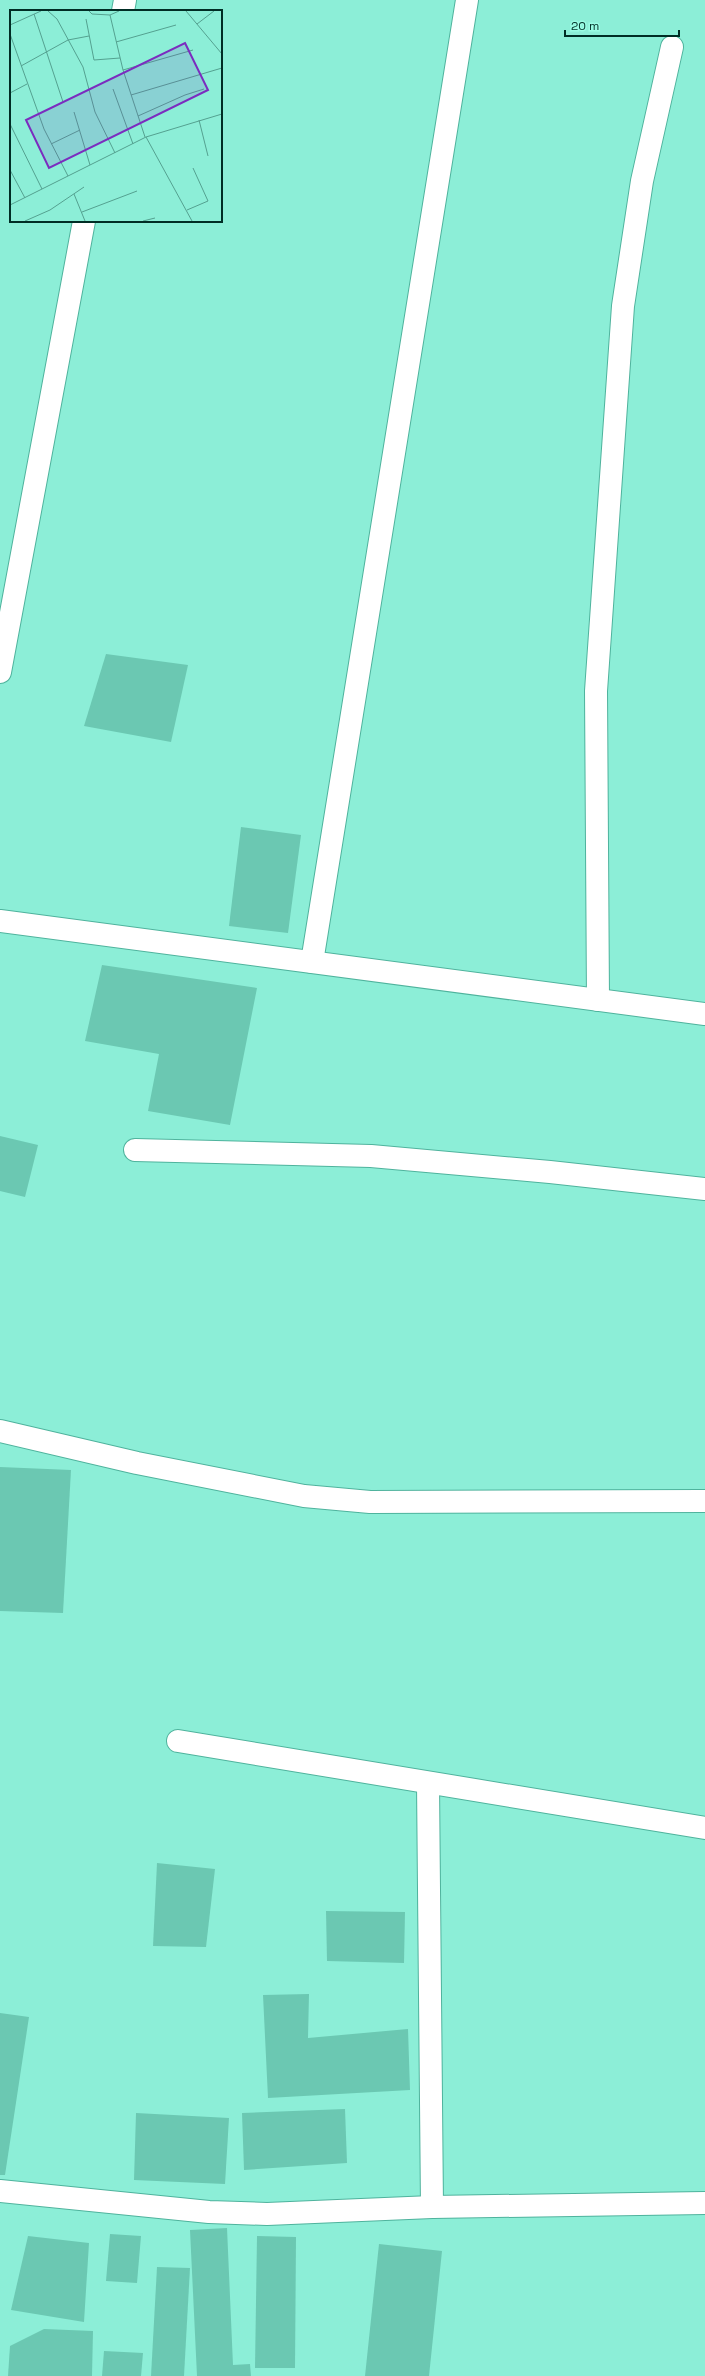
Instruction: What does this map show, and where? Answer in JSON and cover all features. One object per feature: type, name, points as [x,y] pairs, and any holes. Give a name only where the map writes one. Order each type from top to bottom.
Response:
[{"type":"street","points":[[123,10],[125,0]]},
{"type":"street","points":[[312,962],[467,0]]},
{"type":"street","points":[[598,1000],[596,691],[623,306],[642,181],[672,47]]},
{"type":"street","points":[[0,672],[84,222]]},
{"type":"street","points":[[0,922],[705,1014]]},
{"type":"street","points":[[135,1150],[371,1156],[550,1172],[705,1189]]},
{"type":"street","points":[[0,1431],[137,1463],[304,1496],[370,1502],[705,1501]]},
{"type":"street","points":[[178,1741],[705,1828]]},
{"type":"street","points":[[428,1783],[432,2207]]},
{"type":"street","points":[[0,2191],[209,2212],[260,2214],[432,2207],[705,2203]]},
{"type":"building","points":[[106,654],[188,665],[171,742],[84,726]]},
{"type":"building","points":[[241,827],[301,835],[288,933],[229,926]]},
{"type":"building","points":[[102,965],[257,988],[230,1125],[148,1111],[159,1054],[85,1041]]},
{"type":"building","points":[[0,1136],[38,1145],[25,1197],[0,1191]]},
{"type":"building","points":[[0,1467],[71,1470],[63,1613],[0,1611]]},
{"type":"building","points":[[157,1863],[215,1869],[206,1947],[153,1946]]},
{"type":"building","points":[[326,1911],[405,1912],[404,1963],[327,1961]]},
{"type":"building","points":[[309,1994],[308,2038],[408,2029],[410,2090],[268,2098],[263,1995]]},
{"type":"building","points":[[0,2013],[29,2017],[5,2175],[0,2175]]},
{"type":"building","points":[[345,2109],[347,2163],[244,2170],[242,2113]]},
{"type":"building","points":[[136,2113],[229,2118],[225,2184],[134,2180]]},
{"type":"building","points":[[227,2228],[233,2365],[250,2364],[251,2376],[197,2376],[190,2230]]},
{"type":"building","points":[[110,2234],[141,2236],[137,2283],[106,2281]]},
{"type":"building","points":[[28,2236],[89,2243],[84,2322],[11,2310]]},
{"type":"building","points":[[257,2236],[296,2237],[295,2368],[255,2368]]},
{"type":"building","points":[[379,2244],[442,2251],[429,2376],[365,2376]]},
{"type":"building","points":[[157,2267],[190,2268],[184,2376],[151,2376]]},
{"type":"building","points":[[44,2329],[93,2331],[92,2376],[8,2376],[10,2346]]},
{"type":"building","points":[[104,2351],[143,2353],[141,2376],[102,2376]]}]
